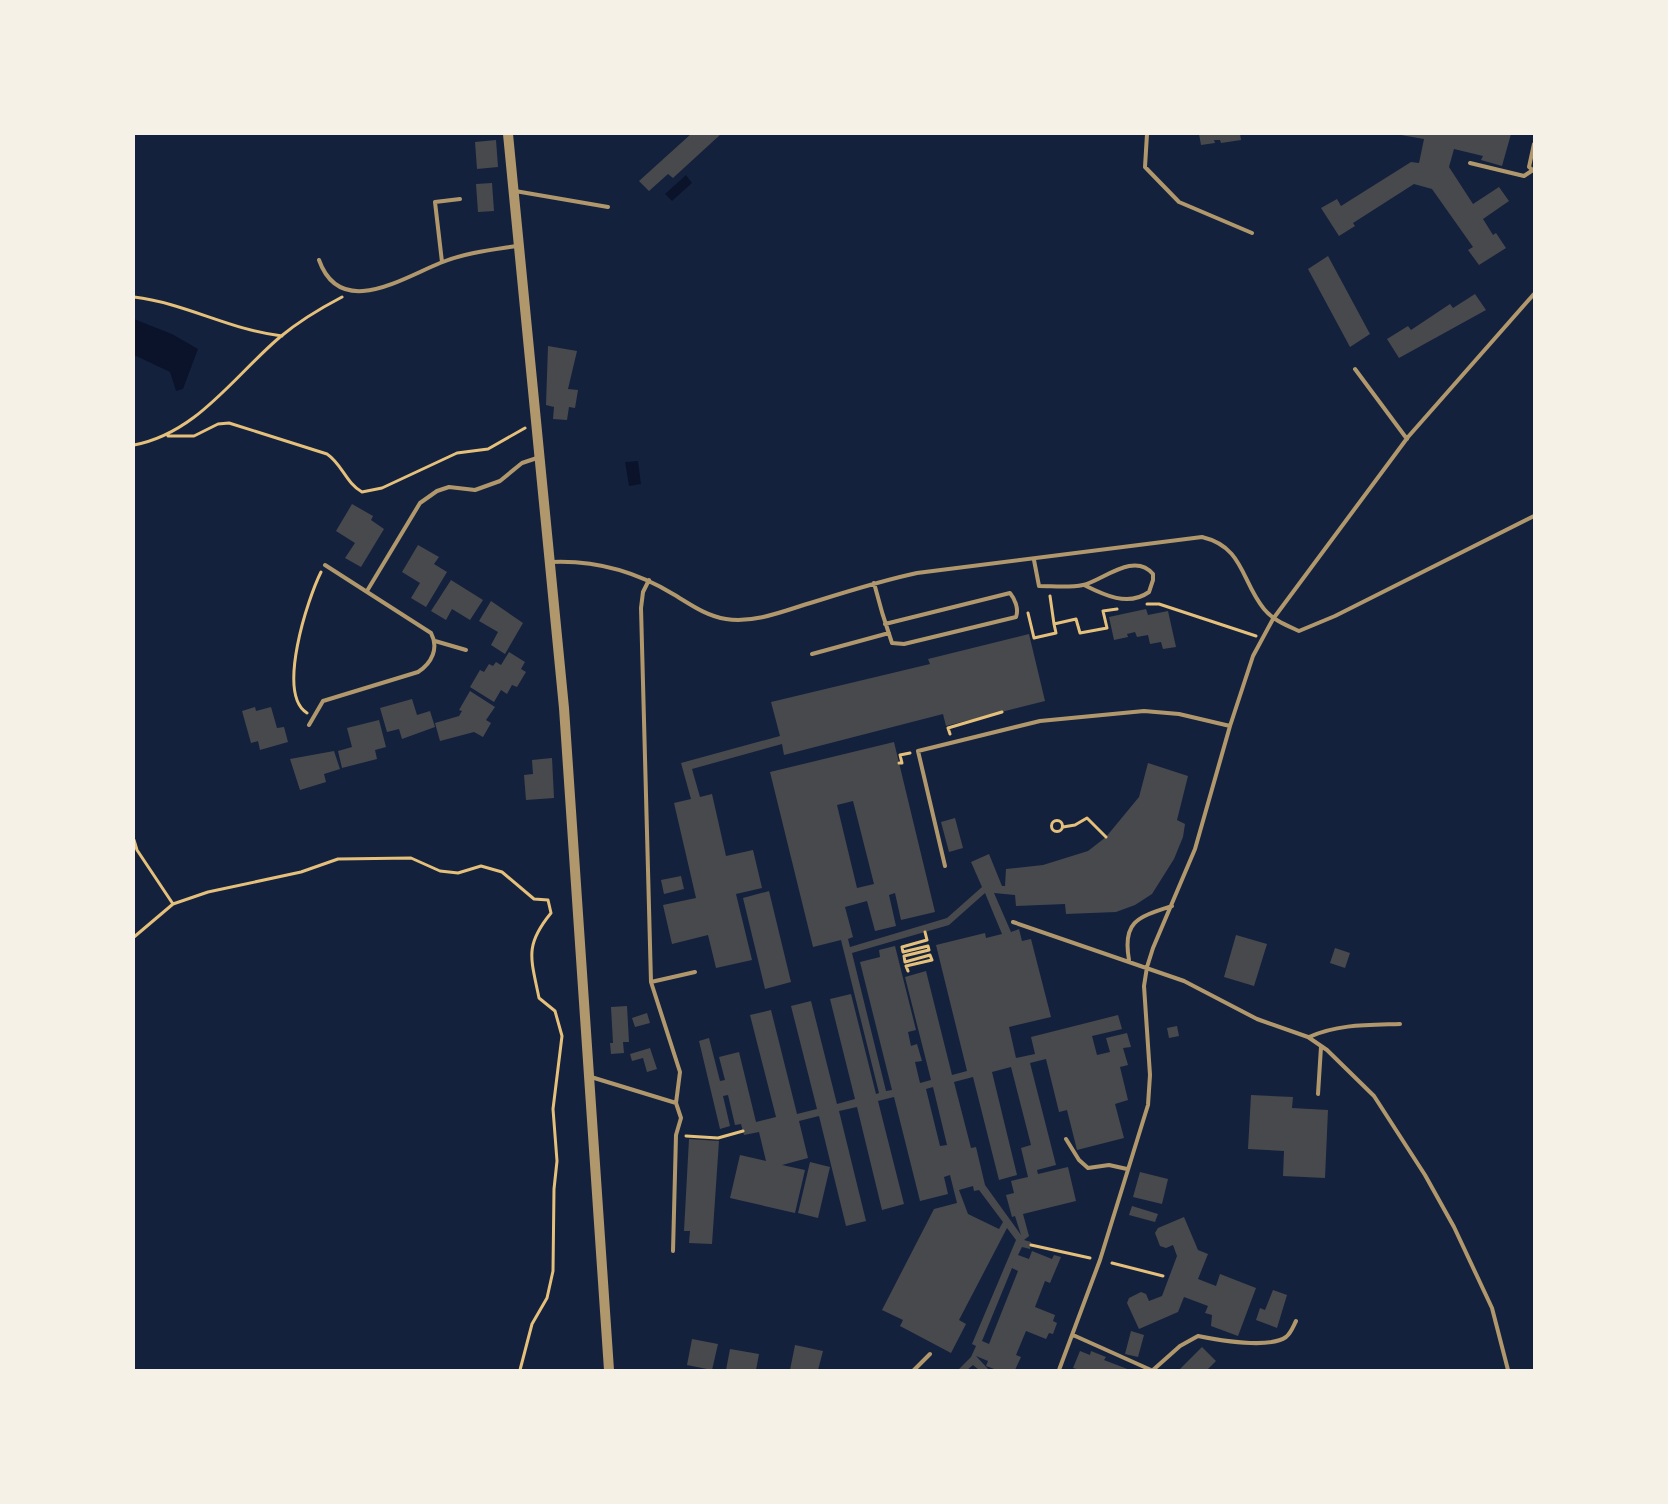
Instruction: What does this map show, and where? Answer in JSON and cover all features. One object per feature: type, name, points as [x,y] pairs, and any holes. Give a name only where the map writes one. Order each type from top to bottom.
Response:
[{"type":"street","points":[[508,134],[517,246],[564,708],[591,1077],[609,1371]]},
{"type":"lane","points":[[1148,134],[1145,167],[1179,202],[1252,233]]},
{"type":"lane","points":[[1470,163],[1524,176],[1534,171],[1529,167],[1534,144]]},
{"type":"lane","points":[[513,191],[609,207]]},
{"type":"lane","points":[[442,262],[435,202],[460,200]]},
{"type":"lane","points":[[319,260],[324,275],[333,285],[352,293],[403,281],[442,262],[479,252],[517,246]]},
{"type":"lane","points":[[1059,1371],[1100,1260],[1150,1092],[1144,986],[1147,967],[1195,849],[1230,726],[1253,656],[1273,619],[1407,439],[1534,294]]},
{"type":"lane","points":[[1354,369],[1407,439]]},
{"type":"lane","points":[[366,591],[420,503],[437,491],[449,487],[474,490],[500,481],[522,463],[539,457]]},
{"type":"lane","points":[[550,562],[595,563],[615,567],[649,580],[693,607],[727,620],[762,616],[874,583],[947,569],[1034,560],[1184,537],[1210,539],[1231,552],[1262,608],[1273,619],[1299,631],[1534,516]]},
{"type":"lane","points":[[1034,560],[1039,586],[1084,585],[1110,598],[1131,598],[1149,592],[1153,574],[1140,566],[1124,567],[1101,575],[1084,585]]},
{"type":"lane","points":[[309,725],[323,701],[418,672],[426,667],[432,657],[435,641],[431,633],[325,565]]},
{"type":"lane","points":[[649,580],[643,592],[641,608],[651,982],[680,1072],[676,1103],[681,1118],[676,1135],[672,1251]]},
{"type":"lane","points":[[874,583],[885,624],[892,643],[904,644],[1016,617],[1014,598],[1010,593],[1000,595],[885,624]]},
{"type":"lane","points":[[812,654],[889,633]]},
{"type":"lane","points":[[435,641],[466,650]]},
{"type":"lane","points":[[945,866],[918,751],[1040,721],[1144,711],[1165,711],[1230,726]]},
{"type":"lane","points":[[1129,961],[1126,934],[1131,924],[1173,905]]},
{"type":"lane","points":[[1013,922],[1184,981],[1257,1018],[1308,1038],[1321,1046],[1374,1096],[1425,1175],[1454,1227],[1492,1308],[1508,1371]]},
{"type":"lane","points":[[651,982],[695,972]]},
{"type":"lane","points":[[1308,1038],[1326,1029],[1347,1025],[1400,1024]]},
{"type":"lane","points":[[1318,1094],[1321,1046]]},
{"type":"lane","points":[[591,1077],[676,1103]]},
{"type":"lane","points":[[1066,1138],[1078,1160],[1088,1168],[1109,1165],[1127,1169]]},
{"type":"lane","points":[[1073,1335],[1152,1371],[1179,1346],[1198,1336],[1234,1343],[1273,1342],[1290,1334],[1296,1322]]},
{"type":"lane","points":[[914,1371],[930,1354]]},
{"type":"path","points":[[168,436],[216,399],[282,336],[352,293]]},
{"type":"path","points":[[134,297],[164,303],[257,333],[282,336]]},
{"type":"path","points":[[134,445],[168,436],[194,436],[218,424],[229,423],[327,454],[338,461],[354,487],[362,492],[382,488],[457,453],[489,449],[517,431],[535,424]]},
{"type":"path","points":[[314,717],[300,709],[296,698],[296,656],[306,605],[325,565]]},
{"type":"path","points":[[1026,606],[1034,638],[1056,633],[1050,590]]},
{"type":"path","points":[[1136,606],[1159,604],[1249,633]]},
{"type":"path","points":[[1054,624],[1076,619],[1080,633],[1107,628],[1103,611],[1125,608]]},
{"type":"path","points":[[950,734],[948,728],[1002,712]]},
{"type":"path","points":[[899,763],[902,763],[900,755],[918,751]]},
{"type":"path","points":[[1063,827],[1075,825],[1087,818],[1106,837]]},
{"type":"path","points":[[134,840],[137,850],[173,904]]},
{"type":"path","points":[[134,937],[173,904],[208,892],[301,872],[338,859],[411,858],[440,871],[458,873],[481,866],[502,872],[534,899],[548,900],[551,913],[535,932],[531,953],[539,998],[555,1011],[562,1036],[553,1109],[557,1161],[554,1189],[553,1271],[547,1298],[532,1324],[520,1371]]},
{"type":"path","points":[[908,971],[906,966],[932,960],[930,955],[905,962],[904,956],[929,950],[928,946],[903,952],[902,947],[927,940],[925,932]]},
{"type":"path","points":[[676,1135],[718,1138],[743,1131]]},
{"type":"path","points":[[1031,1245],[1092,1259]]},
{"type":"path","points":[[1112,1263],[1163,1276]]},
{"type":"water","points":[[686,175],[692,183],[672,201],[665,194]]},
{"type":"water","points":[[134,319],[172,334],[198,349],[183,389],[176,391],[170,372],[134,355]]},
{"type":"water","points":[[638,461],[641,484],[629,486],[625,462]]},
{"type":"building","points":[[691,134],[721,134],[673,178],[668,174],[649,191],[639,181]]},
{"type":"building","points":[[1199,134],[1240,134],[1241,140],[1221,143],[1220,140],[1214,140],[1215,143],[1201,145]]},
{"type":"building","points":[[1511,134],[1502,166],[1481,160],[1483,156],[1454,149],[1449,167],[1473,204],[1499,187],[1509,201],[1483,219],[1493,235],[1496,233],[1506,248],[1479,265],[1468,250],[1473,247],[1432,189],[1414,184],[1353,223],[1355,226],[1339,236],[1321,208],[1337,199],[1341,206],[1411,162],[1419,163],[1424,139],[1401,135]]},
{"type":"building","points":[[496,140],[498,167],[477,169],[475,142]]},
{"type":"building","points":[[492,183],[494,211],[478,212],[476,184]]},
{"type":"building","points":[[1328,256],[1370,334],[1350,347],[1308,269]]},
{"type":"building","points":[[1475,294],[1486,310],[1399,358],[1387,339],[1408,326],[1411,330],[1450,304],[1453,308]]},
{"type":"building","points":[[548,346],[577,351],[568,389],[578,390],[575,408],[569,407],[567,420],[553,419],[554,407],[546,405]]},
{"type":"building","points":[[352,504],[373,516],[371,520],[384,529],[361,567],[345,558],[355,543],[336,531]]},
{"type":"building","points":[[418,545],[439,557],[434,564],[447,572],[426,607],[411,598],[420,583],[402,572]]},
{"type":"building","points":[[451,580],[483,600],[470,620],[452,609],[446,620],[431,611]]},
{"type":"building","points":[[491,601],[523,623],[505,654],[491,645],[498,632],[479,621]]},
{"type":"building","points":[[1146,609],[1148,615],[1168,611],[1176,647],[1163,649],[1161,642],[1150,644],[1148,635],[1137,637],[1135,632],[1127,634],[1128,637],[1114,640],[1109,617]]},
{"type":"building","points":[[1029,634],[1045,701],[946,726],[943,714],[784,755],[782,744],[692,769],[700,797],[712,794],[726,856],[753,850],[762,888],[736,894],[752,960],[716,968],[708,935],[672,944],[663,905],[696,898],[674,803],[691,799],[681,763],[780,736],[771,702],[930,664],[928,659]]},
{"type":"building","points":[[509,652],[525,662],[521,669],[526,672],[517,687],[512,685],[507,694],[501,690],[494,702],[470,687],[480,670],[484,672],[489,664],[493,666],[496,662],[501,665]]},
{"type":"building","points":[[470,691],[495,707],[486,720],[491,723],[483,737],[474,732],[440,741],[435,723],[459,716],[462,711],[459,710]]},
{"type":"building","points":[[412,699],[417,715],[430,711],[435,727],[402,739],[399,729],[387,732],[380,708]]},
{"type":"building","points":[[255,707],[256,711],[271,707],[277,728],[284,727],[288,742],[260,750],[258,741],[251,743],[242,711]]},
{"type":"building","points":[[379,720],[386,747],[375,750],[377,759],[342,768],[338,751],[352,747],[347,728]]},
{"type":"building","points":[[894,742],[935,912],[901,920],[895,893],[889,895],[896,926],[875,931],[867,901],[845,907],[853,937],[848,939],[850,947],[947,918],[982,887],[971,862],[989,854],[1002,886],[1005,886],[1006,869],[1043,865],[1088,851],[1106,837],[1139,797],[1148,763],[1188,776],[1177,820],[1185,824],[1183,837],[1174,859],[1152,894],[1135,905],[1116,912],[1066,914],[1065,904],[1016,906],[1015,895],[994,893],[1011,932],[1019,929],[1022,941],[1031,939],[1051,1017],[1009,1027],[1016,1058],[1035,1054],[1031,1037],[1118,1015],[1122,1029],[1092,1036],[1097,1055],[1110,1052],[1106,1038],[1127,1033],[1131,1047],[1123,1048],[1128,1065],[1120,1067],[1128,1100],[1115,1104],[1124,1138],[1077,1150],[1067,1110],[1059,1112],[1046,1059],[1030,1063],[1056,1165],[1037,1170],[1038,1174],[1068,1167],[1076,1201],[1023,1214],[1029,1236],[1024,1240],[1031,1242],[1030,1249],[1022,1247],[1018,1255],[1029,1259],[1032,1251],[1052,1259],[1054,1255],[1061,1257],[1050,1283],[1045,1281],[1035,1307],[1055,1315],[1053,1321],[1057,1323],[1053,1334],[1049,1333],[1046,1339],[1026,1331],[1016,1355],[1021,1357],[1015,1370],[997,1370],[986,1366],[988,1361],[976,1356],[989,1370],[979,1370],[973,1365],[967,1370],[958,1370],[971,1357],[976,1346],[972,1344],[1016,1240],[1007,1228],[959,1320],[966,1324],[951,1353],[900,1326],[903,1320],[882,1310],[934,1209],[957,1203],[950,1175],[944,1177],[948,1194],[920,1201],[894,1097],[878,1101],[904,1204],[882,1210],[857,1107],[839,1111],[866,1221],[846,1226],[819,1116],[799,1121],[808,1158],[782,1165],[805,1170],[795,1213],[730,1198],[740,1155],[766,1161],[759,1132],[744,1135],[741,1124],[735,1125],[728,1095],[723,1096],[730,1126],[720,1129],[699,1041],[709,1038],[720,1081],[725,1080],[719,1057],[739,1052],[756,1122],[776,1117],[750,1015],[771,1010],[797,1114],[817,1109],[791,1006],[811,1001],[837,1104],[855,1099],[830,999],[851,994],[876,1094],[879,1093],[841,940],[813,947],[770,772]],"holes":[[[853,801],[874,884],[857,888],[837,805]],[[985,893],[1002,934],[986,938],[985,933],[936,945],[967,1071],[952,1075],[926,971],[905,977],[931,1080],[920,1083],[915,1062],[922,1061],[917,1044],[911,1046],[908,1032],[916,1030],[895,946],[879,950],[880,957],[860,962],[892,1090],[886,1091],[852,953],[949,925]],[[1011,1067],[1031,1145],[1021,1148],[1028,1177],[1011,1181],[1014,1193],[1006,1195],[1012,1217],[1015,1216],[1021,1235],[985,1185],[976,1147],[971,1148],[954,1082],[973,1077],[999,1180],[1017,1175],[992,1072]],[[933,1087],[947,1145],[940,1146],[926,1089]],[[973,1186],[974,1191],[979,1190],[1003,1222],[999,1229],[968,1214],[959,1190]],[[1012,1268],[1018,1271],[989,1344],[982,1341]]]},
{"type":"building","points":[[334,751],[340,769],[324,774],[326,782],[300,790],[290,759]]},
{"type":"building","points":[[552,758],[554,798],[526,800],[524,775],[533,774],[532,760]]},
{"type":"building","points":[[955,818],[963,848],[949,852],[941,822]]},
{"type":"building","points":[[681,876],[684,889],[664,894],[661,880]]},
{"type":"building","points":[[769,891],[791,982],[765,989],[743,898]]},
{"type":"building","points":[[1236,935],[1267,944],[1254,986],[1224,977]]},
{"type":"building","points":[[1335,948],[1350,953],[1345,968],[1330,963]]},
{"type":"building","points":[[627,1006],[629,1042],[623,1042],[624,1053],[611,1054],[610,1043],[613,1043],[611,1007]]},
{"type":"building","points":[[647,1013],[650,1023],[635,1027],[632,1018]]},
{"type":"building","points":[[1177,1026],[1179,1036],[1169,1038],[1167,1028]]},
{"type":"building","points":[[650,1048],[657,1069],[647,1072],[643,1058],[632,1061],[630,1054]]},
{"type":"building","points":[[1251,1095],[1293,1097],[1292,1108],[1328,1110],[1325,1178],[1283,1176],[1284,1151],[1248,1149]]},
{"type":"building","points":[[689,1139],[719,1141],[712,1244],[689,1243],[690,1231],[684,1231]]},
{"type":"building","points":[[810,1162],[830,1167],[818,1218],[798,1213]]},
{"type":"building","points":[[1140,1172],[1168,1179],[1162,1204],[1133,1197]]},
{"type":"building","points":[[1132,1206],[1158,1214],[1155,1222],[1129,1215]]},
{"type":"building","points":[[1184,1217],[1198,1250],[1208,1254],[1198,1279],[1216,1286],[1220,1274],[1256,1288],[1238,1336],[1211,1326],[1212,1315],[1205,1313],[1208,1306],[1184,1297],[1178,1312],[1139,1329],[1127,1303],[1129,1298],[1141,1292],[1146,1294],[1149,1301],[1162,1296],[1177,1256],[1173,1245],[1166,1248],[1160,1246],[1155,1233],[1158,1228]]},
{"type":"building","points":[[1273,1290],[1287,1295],[1277,1328],[1256,1320],[1260,1308],[1265,1310]]},
{"type":"building","points":[[1131,1331],[1144,1335],[1138,1357],[1125,1354]]},
{"type":"building","points":[[692,1339],[718,1344],[712,1370],[687,1365]]},
{"type":"building","points":[[795,1345],[823,1351],[818,1370],[790,1370]]},
{"type":"building","points":[[1202,1347],[1216,1361],[1207,1370],[1179,1370]]},
{"type":"building","points":[[730,1349],[759,1354],[756,1370],[726,1370]]},
{"type":"building","points":[[1080,1351],[1090,1355],[1091,1351],[1106,1357],[1104,1360],[1130,1370],[1073,1368]]}]
